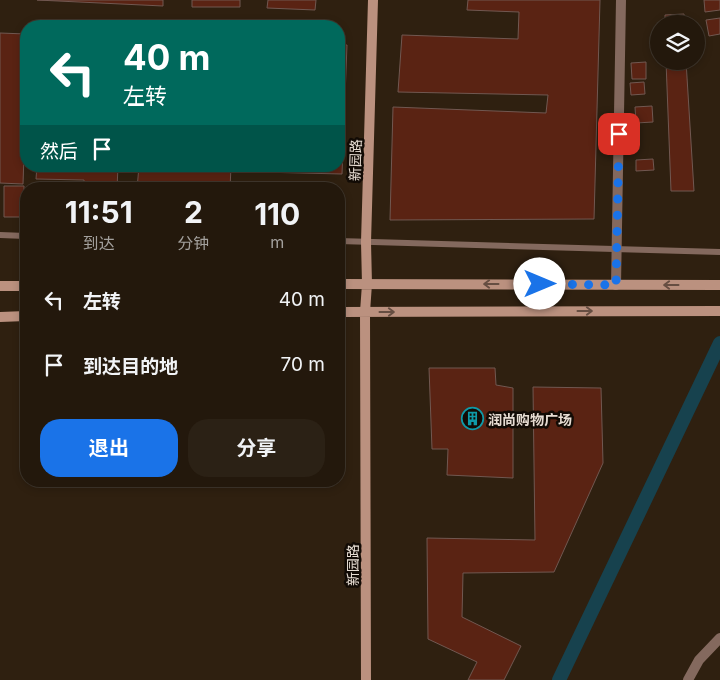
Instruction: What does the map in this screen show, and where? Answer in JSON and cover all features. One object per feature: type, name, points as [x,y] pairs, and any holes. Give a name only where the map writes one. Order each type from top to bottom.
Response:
[{"type":"main road","name":"新园路","points":[[366,680],[365,312],[373,0]]},
{"type":"main road","points":[[345,284],[720,285]]},
{"type":"main road","points":[[0,286],[20,286]]},
{"type":"main road","points":[[345,312],[720,311]]},
{"type":"main road","points":[[0,317],[20,316]]},
{"type":"street","points":[[616,285],[621,0]]},
{"type":"street","points":[[688,680],[699,660],[720,638]]},
{"type":"lane","points":[[0,235],[20,236]]},
{"type":"lane","points":[[345,241],[720,252]]},
{"type":"building","points":[[37,0],[163,0],[163,6]]},
{"type":"building","points":[[192,0],[240,0],[240,7],[192,7]]},
{"type":"building","points":[[268,0],[316,0],[315,10],[267,8]]},
{"type":"building","points":[[468,0],[600,0],[594,219],[390,220],[393,107],[546,113],[548,95],[398,92],[402,35],[518,39],[519,12],[467,10]]},
{"type":"building","points":[[704,0],[720,0],[720,10],[705,12]]},
{"type":"building","points":[[720,18],[720,34],[709,36],[706,20]]},
{"type":"building","points":[[0,33],[20,34],[20,172],[23,172],[23,182],[20,182],[20,184],[0,183]]},
{"type":"building","points":[[345,45],[347,45],[345,97]]},
{"type":"building","points":[[646,62],[646,79],[632,79],[631,63]]},
{"type":"building","points":[[666,70],[687,70],[694,191],[671,191]]},
{"type":"building","points":[[644,82],[645,94],[631,95],[630,83]]},
{"type":"building","points":[[652,106],[653,122],[636,123],[635,107]]},
{"type":"building","points":[[653,159],[654,170],[636,171],[636,160]]},
{"type":"building","points":[[37,172],[118,172],[117,182],[36,179]]},
{"type":"building","points":[[138,172],[231,172],[230,182],[138,182]]},
{"type":"building","points":[[260,172],[342,172],[342,174]]},
{"type":"building","points":[[4,186],[20,186],[20,217],[4,217]]},
{"type":"building","name":"润尚购物广场","points":[[429,368],[495,368],[496,385],[513,388],[513,478],[447,475],[448,449],[432,449]]},
{"type":"building","points":[[533,387],[601,388],[603,463],[554,572],[463,573],[462,617],[521,646],[504,680],[468,680],[477,662],[428,639],[427,538],[535,540]]},
{"type":"waterway","points":[[559,680],[720,343]]},
{"type":"place","name":"润尚购物广场","points":[[472,419]]},
{"type":"route","points":[[540,284],[616,285],[619,134]]}]
